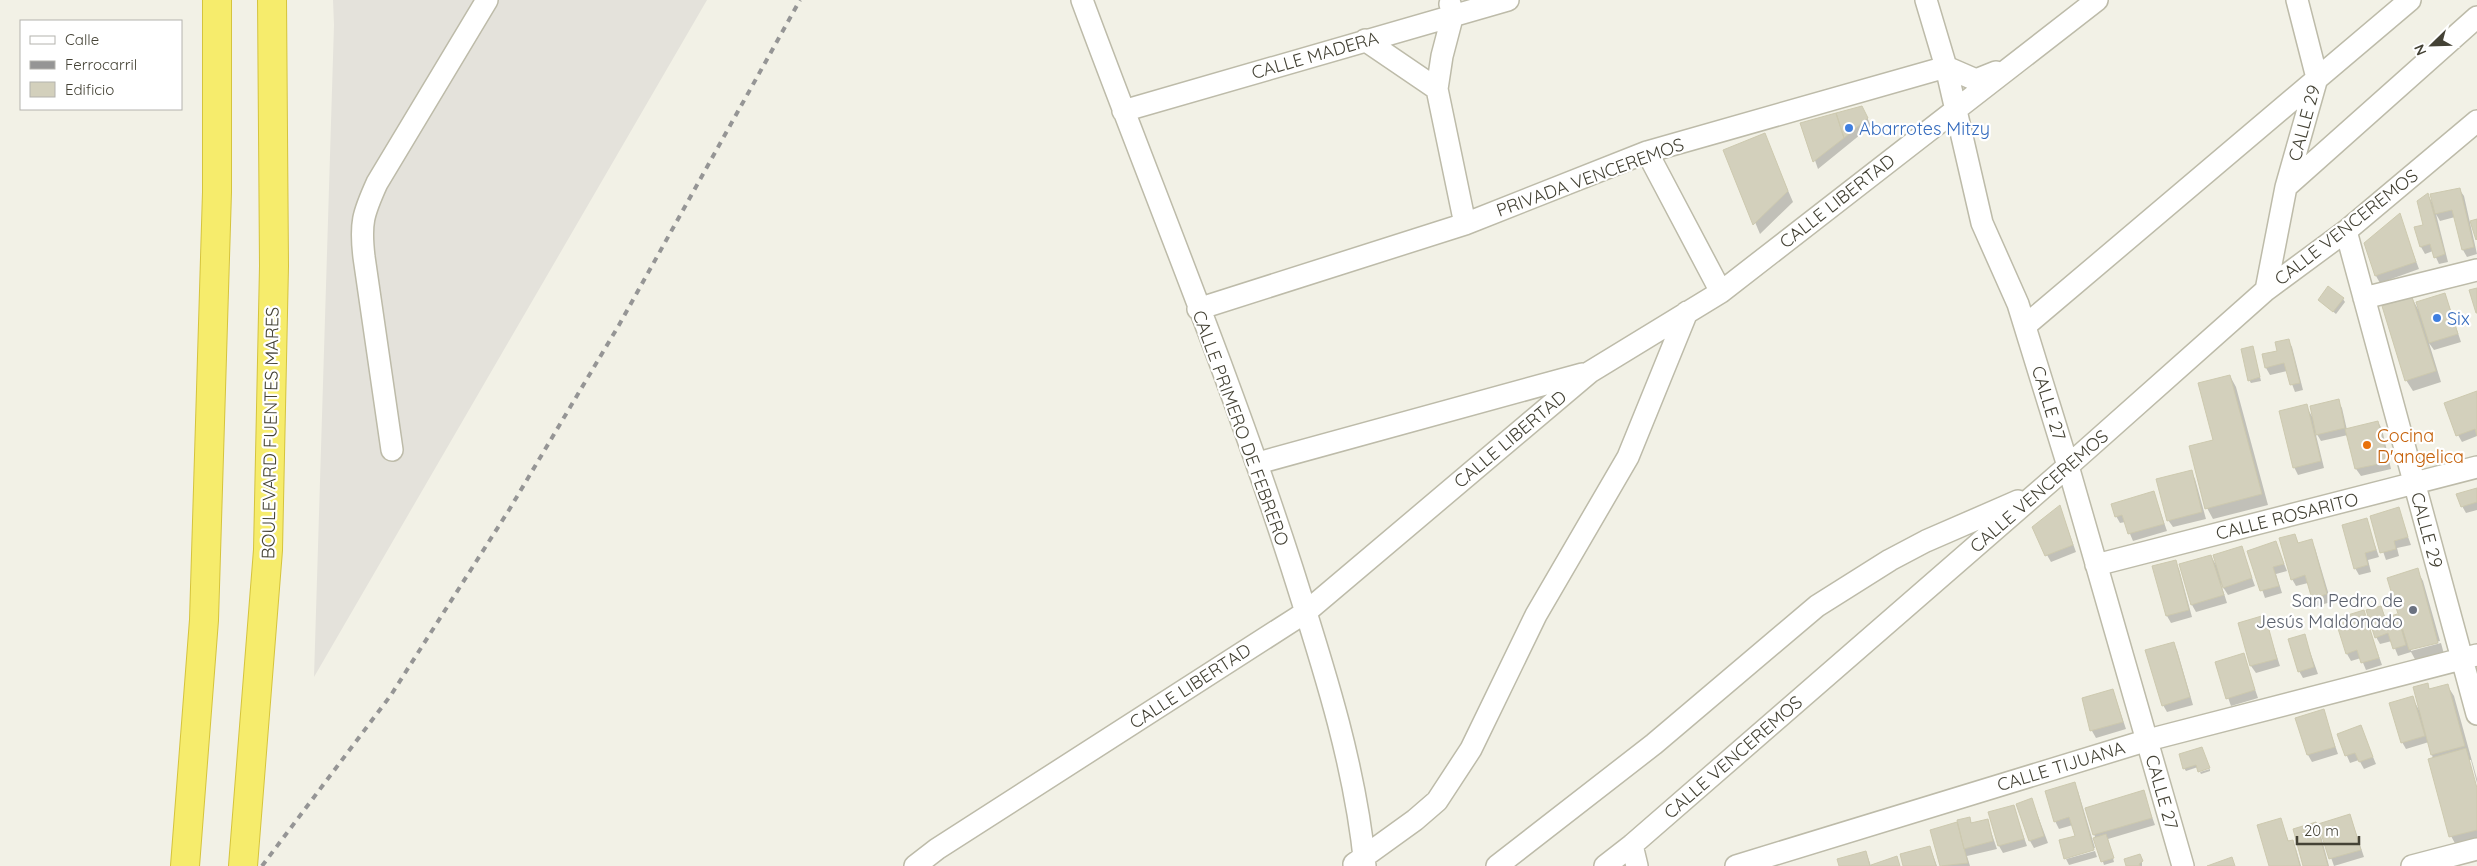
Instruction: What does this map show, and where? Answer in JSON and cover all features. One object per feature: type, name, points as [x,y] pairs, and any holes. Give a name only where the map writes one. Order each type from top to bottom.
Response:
[{"type":"highway","points":[[185,866],[204,620],[217,192],[217,0]]},
{"type":"highway","name":"BOULEVARD FUENTES MARES","points":[[243,863],[268,550],[274,266],[272,0]]},
{"type":"street","points":[[392,450],[361,232],[364,212],[376,184],[487,0]]},
{"type":"street","name":"CALLE PRIMERO DE FEBRERO","points":[[1082,0],[1198,309],[1258,462],[1333,700],[1359,812],[1360,863]]},
{"type":"street","name":"CALLE MADERA","points":[[1123,111],[1365,40],[1451,7],[1508,0]]},
{"type":"street","name":"CALLE 27","points":[[1926,0],[1946,67],[1982,223],[2013,288],[2025,326],[2068,466],[2183,866]]},
{"type":"street","name":"CALLE LIBERTAD","points":[[915,866],[937,849],[1306,612],[1590,372],[1721,292],[2097,0]]},
{"type":"street","name":"CALLE 29","points":[[2266,290],[2286,187],[2317,78],[2296,0]]},
{"type":"street","points":[[2025,326],[2410,0]]},
{"type":"street","points":[[1451,7],[1437,89],[1465,224]]},
{"type":"street","points":[[2286,187],[2477,17]]},
{"type":"street","points":[[1365,40],[1437,89]]},
{"type":"street","points":[[1946,67],[1976,80],[2010,66]]},
{"type":"street","name":"PRIVADA VENCEREMOS","points":[[1198,309],[1465,224],[1647,152],[1946,67]]},
{"type":"street","name":"CALLE VENCEREMOS","points":[[1604,866],[1632,845],[2068,466],[2266,290],[2346,231],[2477,122]]},
{"type":"street","points":[[1647,152],[1721,292]]},
{"type":"street","name":"CALLE 29","points":[[2346,231],[2415,483],[2469,657],[2477,714]]},
{"type":"street","points":[[2364,298],[2477,270]]},
{"type":"street","points":[[1360,863],[1437,801],[1471,750],[1536,616],[1628,457],[1687,312]]},
{"type":"street","points":[[1258,462],[1590,372]]},
{"type":"street","name":"CALLE ROSARITO","points":[[2096,565],[2477,467]]},
{"type":"street","points":[[1497,866],[1654,744],[1817,606],[1890,560],[1926,540],[2036,493]]},
{"type":"street","name":"CALLE TIJUANA","points":[[1736,866],[2148,740],[2469,657]]},
{"type":"street","points":[[1632,845],[1638,866]]},
{"type":"street","points":[[2412,866],[2477,850]]},
{"type":"shaded area","points":[[333,0],[707,0],[314,677],[334,25]]},
{"type":"building","name":"Abarrotes Mitzy","points":[[1862,106],[1868,118],[1844,138],[1836,113]]},
{"type":"building","points":[[1836,113],[1844,138],[1813,162],[1800,123]]},
{"type":"building","points":[[1765,133],[1788,191],[1753,225],[1723,150]]},
{"type":"building","points":[[2460,188],[2474,247],[2462,250],[2452,210],[2435,214],[2430,194]]},
{"type":"building","points":[[2428,193],[2445,254],[2434,258],[2430,244],[2420,247],[2414,227],[2423,225],[2417,201]]},
{"type":"building","points":[[2400,213],[2416,262],[2375,276],[2364,243]]},
{"type":"building","points":[[2477,219],[2477,239],[2476,240],[2470,221]]},
{"type":"building","points":[[2328,286],[2344,298],[2333,312],[2318,300]]},
{"type":"building","points":[[2477,288],[2477,313],[2476,313],[2469,290]]},
{"type":"building","name":"Six","points":[[2445,293],[2458,334],[2429,343],[2416,302]]},
{"type":"building","points":[[2412,297],[2436,371],[2405,381],[2382,306]]},
{"type":"building","points":[[2289,339],[2300,383],[2290,385],[2284,363],[2265,368],[2262,354],[2277,351],[2275,342]]},
{"type":"building","points":[[2253,346],[2260,377],[2248,381],[2241,349]]},
{"type":"building","points":[[2230,375],[2262,494],[2205,509],[2189,446],[2213,440],[2198,383]]},
{"type":"building","points":[[2477,391],[2477,436],[2475,429],[2456,436],[2444,403]]},
{"type":"building","points":[[2339,399],[2345,428],[2316,435],[2310,406]]},
{"type":"building","points":[[2307,404],[2321,461],[2293,468],[2279,411]]},
{"type":"building","name":"Cocina D'angelica","points":[[2378,421],[2388,462],[2355,469],[2345,429]]},
{"type":"building","points":[[2192,470],[2202,512],[2167,521],[2156,479]]},
{"type":"building","points":[[2477,488],[2477,502],[2461,507],[2456,494]]},
{"type":"building","points":[[2154,491],[2164,524],[2128,534],[2122,515],[2115,517],[2111,504]]},
{"type":"building","points":[[2060,505],[2073,545],[2045,556],[2032,527]]},
{"type":"building","points":[[2399,507],[2408,537],[2394,541],[2396,549],[2380,553],[2370,516]]},
{"type":"building","points":[[2367,518],[2376,550],[2365,553],[2368,565],[2354,569],[2342,525]]},
{"type":"building","points":[[2295,534],[2298,543],[2312,539],[2327,594],[2312,599],[2305,575],[2291,580],[2279,538]]},
{"type":"building","points":[[2276,541],[2284,564],[2273,567],[2279,586],[2260,591],[2247,551]]},
{"type":"building","points":[[2242,546],[2252,578],[2223,588],[2213,555]]},
{"type":"building","points":[[2211,555],[2224,595],[2191,605],[2179,564]]},
{"type":"building","points":[[2176,560],[2189,610],[2166,616],[2152,566]]},
{"type":"building","name":"San Pedro de Jesús Maldonado","points":[[2418,568],[2438,643],[2409,650],[2387,578]]},
{"type":"building","points":[[2381,606],[2385,618],[2397,614],[2406,645],[2393,649],[2388,633],[2375,638],[2366,610]]},
{"type":"building","points":[[2364,610],[2379,658],[2361,663],[2357,650],[2346,654],[2335,619]]},
{"type":"building","points":[[2265,615],[2277,659],[2250,666],[2238,623]]},
{"type":"building","points":[[2305,634],[2314,667],[2298,672],[2288,639]]},
{"type":"building","points":[[2174,642],[2190,697],[2162,706],[2145,650]]},
{"type":"building","points":[[2244,653],[2255,690],[2226,699],[2215,662]]},
{"type":"building","points":[[2428,683],[2429,689],[2448,684],[2465,746],[2431,755],[2413,687]]},
{"type":"building","points":[[2113,689],[2123,722],[2090,731],[2082,698]]},
{"type":"building","points":[[2413,696],[2425,736],[2401,743],[2389,703]]},
{"type":"building","points":[[2324,709],[2335,747],[2307,755],[2295,718]]},
{"type":"building","points":[[2361,725],[2373,757],[2359,762],[2355,753],[2345,756],[2337,734]]},
{"type":"building","points":[[2202,747],[2210,768],[2198,772],[2196,765],[2183,769],[2179,754]]},
{"type":"building","points":[[2466,748],[2477,788],[2477,830],[2449,837],[2428,759]]},
{"type":"building","points":[[2075,782],[2094,850],[2064,859],[2059,840],[2075,836],[2069,817],[2054,822],[2045,791]]},
{"type":"building","points":[[2144,790],[2152,818],[2093,835],[2085,808]]},
{"type":"building","points":[[2032,798],[2044,836],[2029,841],[2016,804]]},
{"type":"building","points":[[2014,805],[2024,839],[1998,846],[1988,812]]},
{"type":"building","points":[[2350,814],[2361,850],[2329,859],[2318,824]]},
{"type":"building","points":[[1970,817],[1971,823],[1988,819],[1993,841],[1964,849],[1957,820]]},
{"type":"building","points":[[2281,818],[2288,841],[2293,840],[2300,866],[2269,866],[2257,825]]},
{"type":"building","points":[[1957,822],[1968,863],[1940,866],[1930,830]]},
{"type":"building","points":[[2316,822],[2328,866],[2303,866],[2293,829]]},
{"type":"building","points":[[2106,834],[2114,858],[2101,862],[2093,838]]},
{"type":"building","points":[[1930,846],[1936,866],[1903,866],[1900,854]]},
{"type":"building","points":[[1866,851],[1870,866],[1839,866],[1837,859]]},
{"type":"building","points":[[2140,854],[2143,861],[2139,864],[2140,866],[2126,866],[2124,859]]},
{"type":"building","points":[[1897,856],[1900,866],[1871,865]]},
{"type":"building","points":[[2232,857],[2235,866],[2207,866]]},
{"type":"railway","points":[[262,866],[391,695],[509,510],[619,325],[800,0]]},
{"type":"place","name":"Abarrotes Mitzy","points":[[1849,128]]},
{"type":"place","name":"Six","points":[[2437,318]]},
{"type":"place","name":"Cocina D'angelica","points":[[2367,445]]},
{"type":"place","name":"San Pedro de Jesús Maldonado","points":[[2413,610]]}]
